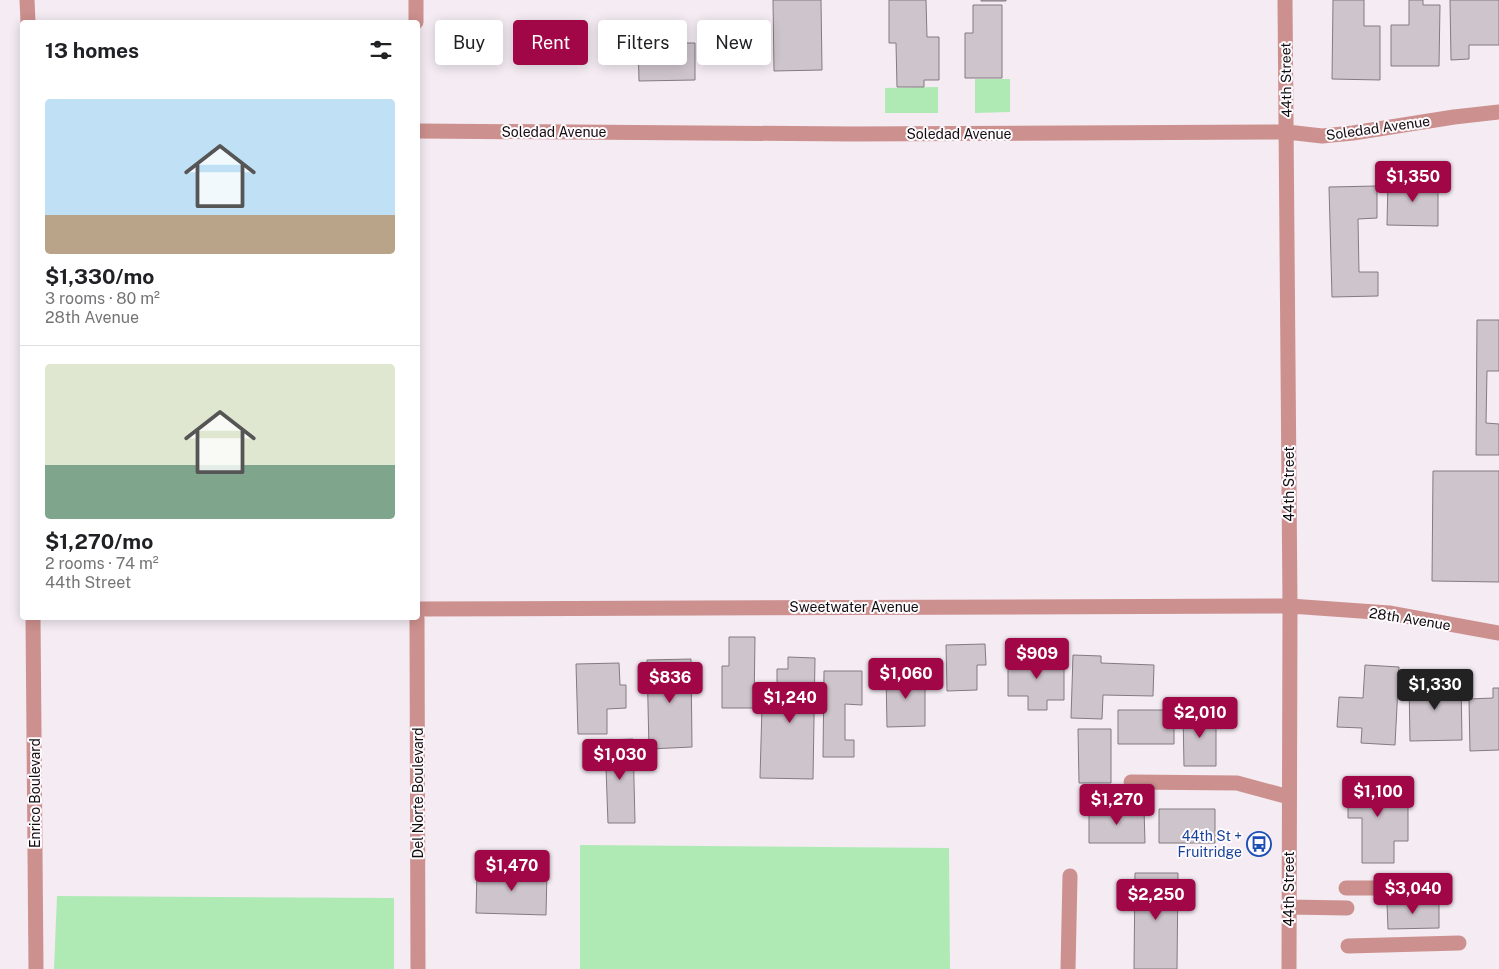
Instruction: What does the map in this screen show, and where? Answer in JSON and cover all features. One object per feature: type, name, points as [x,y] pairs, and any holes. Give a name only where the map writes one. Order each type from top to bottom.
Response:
[{"type":"street","points":[[27,0],[28,20]]},
{"type":"street","points":[[416,0],[416,20]]},
{"type":"street","name":"44th Street","points":[[1285,0],[1290,606],[1289,969]]},
{"type":"street","name":"Soledad Avenue","points":[[420,131],[844,134],[1287,132],[1322,136],[1499,112]]},
{"type":"street","name":"Sweetwater Avenue","points":[[420,609],[1290,606]]},
{"type":"street","name":"28th Avenue","points":[[1290,606],[1389,613],[1499,633]]},
{"type":"street","name":"Enrico Boulevard","points":[[33,620],[36,969]]},
{"type":"street","name":"Del Norte Boulevard","points":[[418,620],[418,969]]},
{"type":"street","points":[[1131,782],[1237,783],[1289,797]]},
{"type":"street","points":[[1068,969],[1070,876]]},
{"type":"street","points":[[1346,888],[1386,888]]},
{"type":"street","points":[[1288,907],[1347,908]]},
{"type":"street","points":[[1348,946],[1459,943]]},
{"type":"green space","points":[[975,79],[1010,79],[1010,112],[975,113]]},
{"type":"green space","points":[[938,87],[938,113],[885,113],[885,88]]},
{"type":"green space","points":[[580,845],[949,848],[950,969],[580,969]]},
{"type":"green space","points":[[57,896],[394,898],[394,969],[54,969]]},
{"type":"building","points":[[773,0],[821,0],[822,70],[774,71]]},
{"type":"building","points":[[889,0],[926,0],[927,37],[939,37],[939,80],[924,80],[924,87],[897,87],[896,43],[889,43]]},
{"type":"building","points":[[1006,0],[1006,1],[981,1]]},
{"type":"building","points":[[1333,0],[1364,0],[1364,26],[1380,26],[1380,80],[1332,79]]},
{"type":"building","points":[[1409,0],[1423,0],[1423,5],[1440,5],[1439,66],[1391,66],[1391,25],[1409,25]]},
{"type":"building","points":[[1450,0],[1499,0],[1499,45],[1469,45],[1469,59],[1451,60]]},
{"type":"building","points":[[973,5],[1002,5],[1002,78],[965,78],[965,33],[973,33]]},
{"type":"building","points":[[687,43],[695,43],[695,80],[639,81],[639,65],[687,65]]},
{"type":"building","points":[[1388,180],[1438,180],[1438,226],[1387,225]]},
{"type":"building","points":[[1377,186],[1377,218],[1358,219],[1359,272],[1378,272],[1378,296],[1332,297],[1329,187]]},
{"type":"building","points":[[1477,320],[1499,320],[1499,371],[1487,371],[1486,423],[1499,424],[1499,455],[1476,455]]},
{"type":"building","points":[[1433,471],[1499,471],[1499,582],[1432,581]]},
{"type":"building","points":[[729,637],[755,637],[754,708],[722,708],[722,666],[729,666]]},
{"type":"building","points":[[985,644],[986,665],[977,665],[977,690],[947,691],[946,645]]},
{"type":"building","points":[[1073,655],[1101,656],[1101,663],[1154,665],[1153,696],[1103,695],[1102,719],[1071,718]]},
{"type":"building","points":[[1008,656],[1064,657],[1064,700],[1047,700],[1047,710],[1028,710],[1028,696],[1008,696]]},
{"type":"building","points":[[788,657],[815,658],[813,779],[760,778],[762,707],[777,707],[777,669],[788,669]]},
{"type":"building","points":[[691,659],[692,747],[649,749],[647,660]]},
{"type":"building","points":[[619,663],[620,685],[626,685],[626,708],[607,709],[607,734],[578,734],[576,664]]},
{"type":"building","points":[[1365,665],[1399,667],[1395,745],[1361,743],[1362,728],[1337,727],[1339,697],[1363,698]]},
{"type":"building","points":[[824,671],[862,671],[862,705],[845,704],[845,740],[854,740],[854,757],[823,757]]},
{"type":"building","points":[[886,674],[925,674],[925,726],[887,727]]},
{"type":"building","points":[[1409,682],[1461,682],[1462,740],[1410,741]]},
{"type":"building","points":[[1493,688],[1499,688],[1499,750],[1470,751],[1469,699],[1493,698]]},
{"type":"building","points":[[1118,710],[1174,710],[1174,744],[1118,744]]},
{"type":"building","points":[[1183,712],[1216,712],[1216,766],[1184,766]]},
{"type":"building","points":[[1078,729],[1111,729],[1111,783],[1079,783]]},
{"type":"building","points":[[633,739],[635,823],[608,823],[605,740]]},
{"type":"building","points":[[1348,780],[1392,780],[1392,796],[1408,796],[1408,841],[1394,841],[1394,863],[1362,863],[1362,818],[1348,818]]},
{"type":"building","points":[[1089,809],[1144,809],[1145,843],[1089,843]]},
{"type":"building","points":[[1159,809],[1215,809],[1215,843],[1159,843]]},
{"type":"building","points":[[477,870],[547,871],[546,915],[476,913]]},
{"type":"building","points":[[1135,873],[1178,873],[1177,969],[1134,969]]},
{"type":"building","points":[[1439,902],[1439,928],[1388,929],[1387,903]]},
{"type":"place","name":"44th St + Fruitridge","points":[[1259,844]]}]
